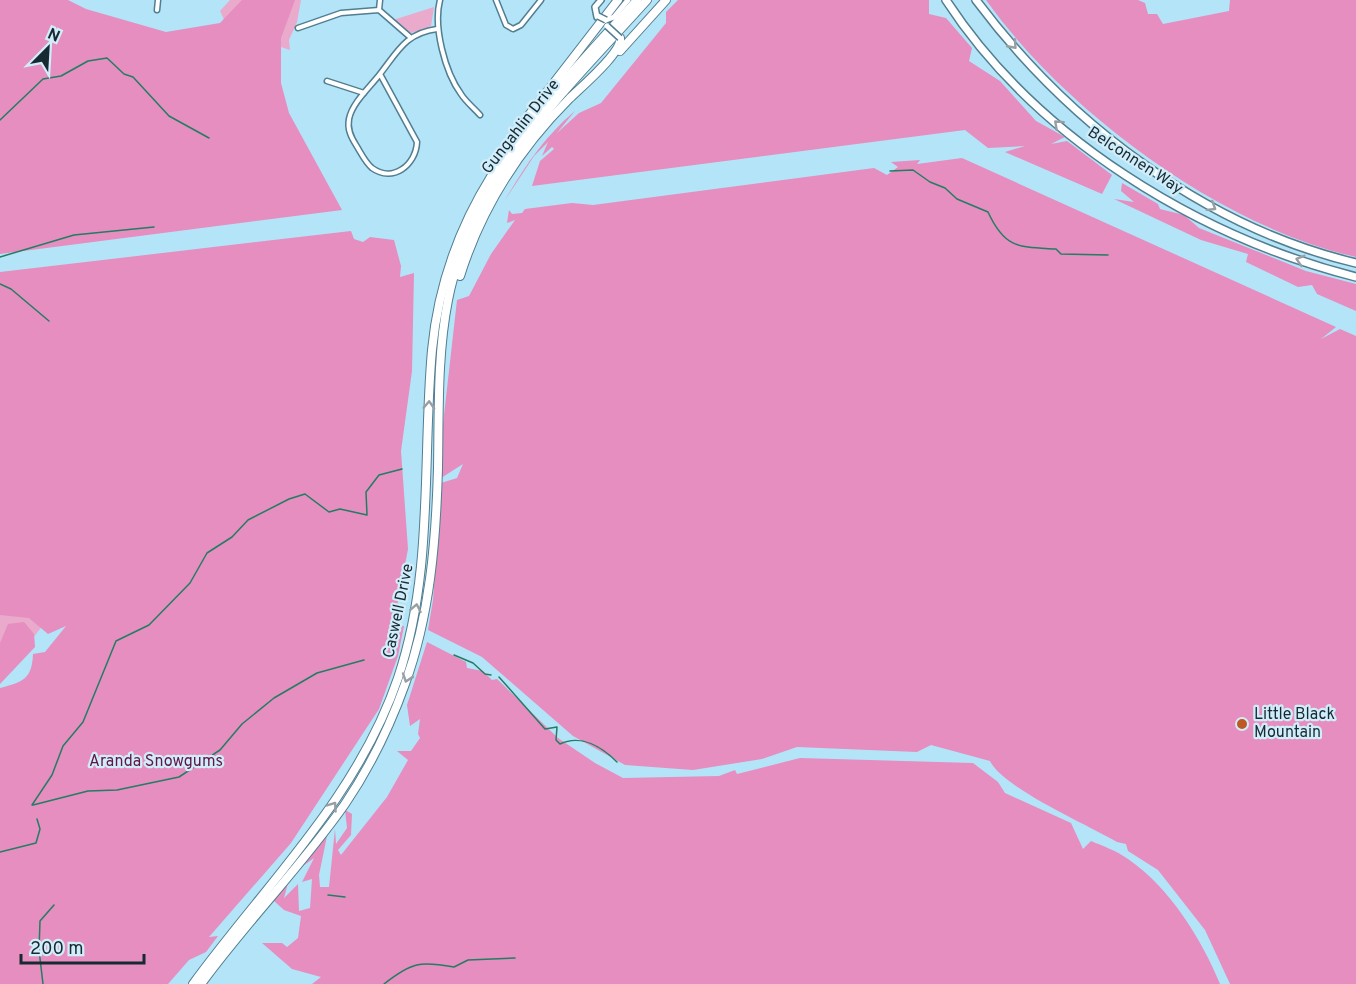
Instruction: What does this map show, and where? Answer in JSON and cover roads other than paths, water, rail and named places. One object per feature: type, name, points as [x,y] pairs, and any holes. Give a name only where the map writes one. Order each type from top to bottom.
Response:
[{"type":"highway","points":[[483,188],[492,166],[506,146],[618,0]]},
{"type":"highway","name":"Gungahlin Drive","points":[[483,188],[531,119],[637,0]]},
{"type":"highway","name":"Gungahlin Drive","points":[[439,398],[448,299],[464,247],[490,191],[511,157],[546,114],[647,0]]},
{"type":"highway","points":[[561,108],[599,74],[666,0]]},
{"type":"highway","points":[[439,398],[448,323],[470,248],[502,183],[529,144],[620,45],[620,38]]},
{"type":"highway","name":"Caswell Drive","points":[[193,984],[326,816],[374,737],[397,680],[413,623],[423,564],[431,364],[437,312],[453,254],[483,188]]},
{"type":"highway","name":"Caswell Drive","points":[[201,984],[345,804],[392,719],[411,665],[426,609],[432,571],[437,497],[439,398]]},
{"type":"main road","name":"Belconnen Way","points":[[946,0],[972,37],[1026,95],[1066,131],[1139,183],[1213,225],[1273,251],[1356,276]]},
{"type":"main road","name":"Belconnen Way","points":[[976,0],[992,22],[1073,107],[1150,168],[1221,212],[1279,238],[1356,263]]},
{"type":"street","points":[[157,10],[158,0]]},
{"type":"street","points":[[379,10],[380,0]]},
{"type":"street","points":[[440,0],[437,29],[457,88],[480,115]]},
{"type":"street","points":[[496,0],[506,24],[513,29],[521,25],[541,0]]},
{"type":"street","points":[[601,0],[596,6],[597,16],[620,38],[628,37],[661,0]]},
{"type":"street","points":[[606,23],[628,0]]},
{"type":"street","points":[[298,28],[341,13],[379,10],[410,37]]},
{"type":"street","points":[[380,74],[416,136],[416,152],[403,170],[388,173],[374,170],[364,159],[350,135],[348,126],[351,112],[364,93],[410,37],[418,32],[437,29]]},
{"type":"street","points":[[327,81],[364,93]]},
{"type":"waterway","points":[[0,120],[43,79],[61,76],[88,61],[107,58],[124,74],[133,77],[169,116],[209,138]]},
{"type":"waterway","points":[[890,171],[913,170],[930,182],[945,188],[957,199],[988,212],[1001,233],[1014,244],[1032,248],[1056,249],[1061,254],[1108,255]]},
{"type":"waterway","points":[[0,257],[74,235],[154,227]]},
{"type":"waterway","points":[[0,284],[11,289],[49,321]]},
{"type":"waterway","points":[[32,805],[52,775],[63,746],[83,722],[116,641],[149,625],[190,583],[207,553],[232,537],[248,520],[289,499],[305,494],[329,512],[340,509],[367,515],[366,492],[379,475],[402,469]]},
{"type":"waterway","points":[[454,655],[473,663],[485,674],[491,675]]},
{"type":"waterway","points":[[33,805],[88,791],[117,790],[179,777],[220,750],[242,724],[274,698],[317,673],[364,660]]},
{"type":"waterway","points":[[499,677],[545,729],[557,727],[556,740],[560,744],[568,741],[583,741],[605,751],[617,762]]},
{"type":"waterway","points":[[0,852],[36,843],[40,829],[37,819]]},
{"type":"waterway","points":[[328,895],[345,897]]},
{"type":"waterway","points":[[43,984],[39,950],[40,921],[54,905]]},
{"type":"waterway","points":[[384,984],[402,971],[417,965],[433,964],[454,967],[468,960],[515,958]]},
{"type":"place","name":"Little Black Mountain","points":[[1242,724]]},
{"type":"park label","name":"Aranda Snowgums","points":[[156,762]]}]
